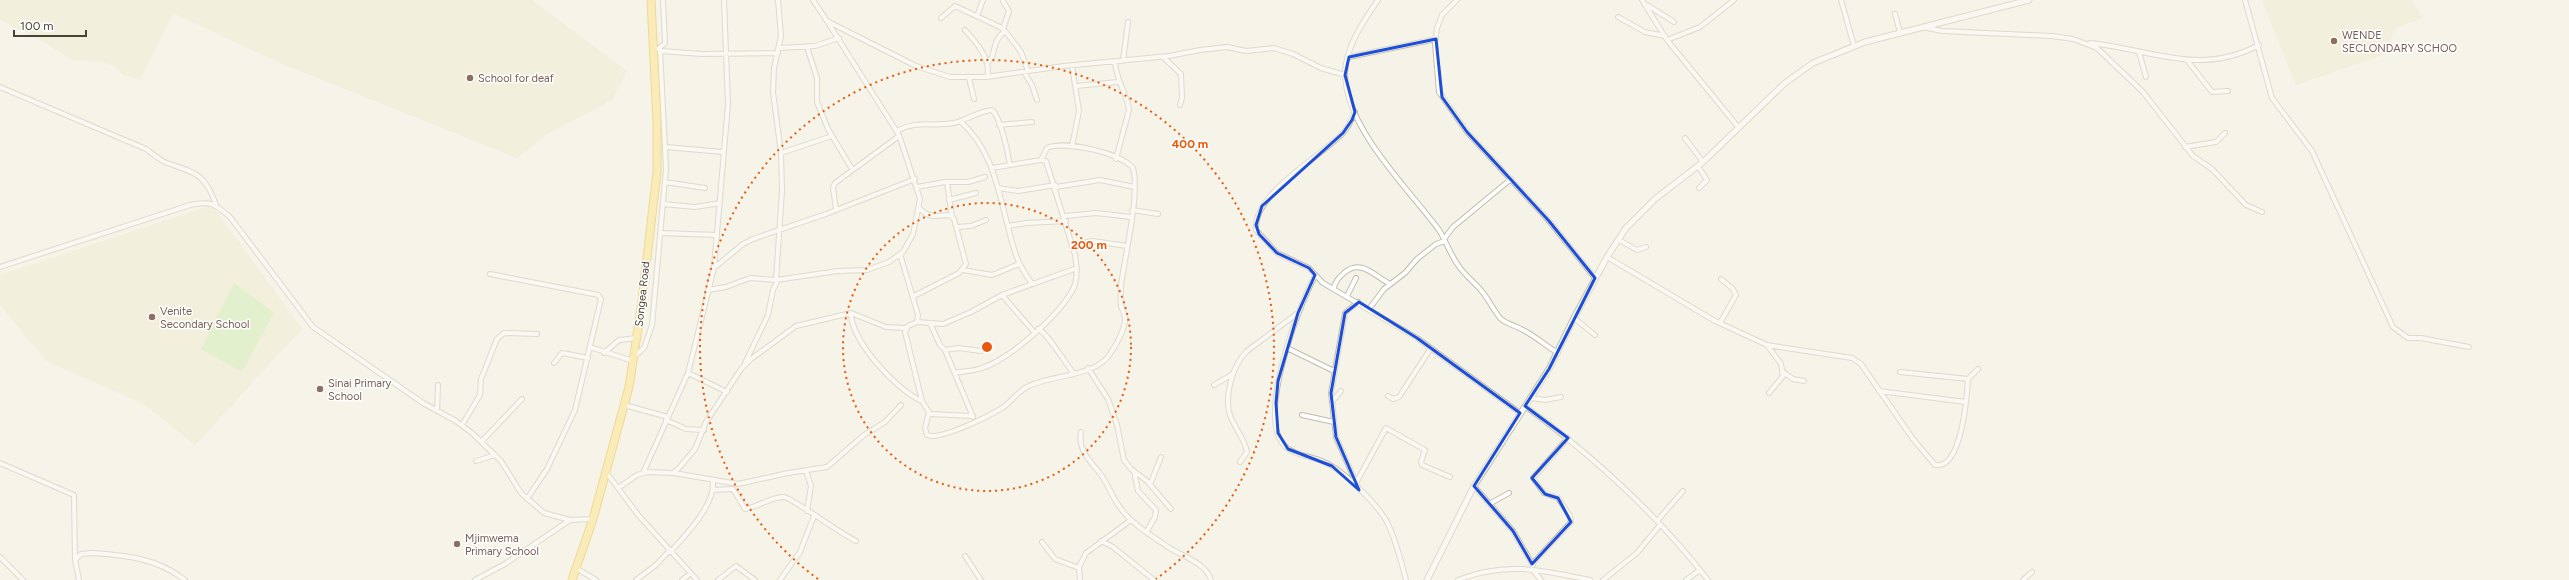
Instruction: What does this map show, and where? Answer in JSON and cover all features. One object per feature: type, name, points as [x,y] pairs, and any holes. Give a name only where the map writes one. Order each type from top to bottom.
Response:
[{"type":"highway","name":"Songea Road","points":[[572,580],[593,519],[604,470],[624,405],[637,338],[657,172],[658,50],[651,0]]},
{"type":"street","points":[[590,347],[604,353],[634,359],[644,348],[652,325],[665,182],[666,147],[658,50],[665,43],[663,0]]},
{"type":"street","points":[[643,473],[688,373],[714,268],[728,104],[724,0]]},
{"type":"street","points":[[673,473],[695,449],[706,422],[744,366],[768,315],[773,290],[777,280],[781,230],[781,153],[773,92],[781,26],[778,0]]},
{"type":"street","points":[[708,290],[726,287],[750,278],[777,280],[838,271],[867,270],[889,262],[900,254],[913,234],[920,199],[915,179],[898,134],[839,38],[813,0]]},
{"type":"street","points":[[977,16],[983,0]]},
{"type":"street","points":[[1378,0],[1365,19],[1349,57],[1345,74],[1355,112],[1367,136],[1445,240],[1457,264],[1481,290],[1503,320],[1524,330],[1558,353]]},
{"type":"street","points":[[1457,0],[1442,15],[1436,38],[1439,92],[1467,132],[1511,179],[1581,259],[1595,278]]},
{"type":"street","points":[[1642,0],[1674,22]]},
{"type":"street","points":[[1618,17],[1645,32],[1666,38],[1700,27],[1734,0]]},
{"type":"street","points":[[1841,0],[1854,46]]},
{"type":"street","points":[[1427,580],[1474,486],[1531,398],[1558,353],[1595,278],[1626,228],[1655,199],[1703,162],[1770,96],[1799,72],[1813,63],[1854,46],[1900,32],[2029,0]]},
{"type":"street","points":[[2245,0],[2259,45],[2272,98],[2312,151],[2393,327],[2408,338],[2421,338],[2469,347]]},
{"type":"street","points":[[987,63],[992,57],[995,40],[1004,30],[1009,11],[1003,1]]},
{"type":"street","points":[[1646,4],[1666,38],[1739,128]]},
{"type":"street","points":[[941,18],[955,6],[1004,30],[1021,52],[1026,71],[1037,100]]},
{"type":"street","points":[[1895,14],[1900,32]]},
{"type":"street","points":[[827,21],[916,66],[941,76],[970,78],[987,77],[1026,71],[1164,57],[1227,47],[1246,51],[1274,48],[1293,54],[1321,68],[1345,74]]},
{"type":"street","points":[[1123,61],[1128,22]]},
{"type":"street","points":[[1921,27],[1942,32],[2052,36],[2188,60],[2223,60],[2259,45]]},
{"type":"street","points":[[965,30],[989,67],[987,77]]},
{"type":"street","points":[[658,50],[726,54],[778,51],[807,47],[839,38]]},
{"type":"street","points":[[1349,57],[1436,38]]},
{"type":"street","points":[[2087,42],[2106,55],[2143,92],[2185,147],[2212,170],[2246,205],[2262,212]]},
{"type":"street","points":[[807,47],[817,78],[817,102],[832,136],[852,169]]},
{"type":"street","points":[[2139,52],[2146,77]]},
{"type":"street","points":[[1164,57],[1181,74],[1182,98],[1180,105]]},
{"type":"street","points":[[2188,60],[2212,92],[2228,91]]},
{"type":"street","points":[[1116,62],[1118,82],[1128,103],[1129,110],[1116,159]]},
{"type":"street","points":[[1072,66],[1079,111],[1072,146]]},
{"type":"street","points":[[970,78],[974,99]]},
{"type":"street","points":[[1076,86],[1118,82]]},
{"type":"street","points":[[0,88],[146,149],[166,163],[195,172],[207,184],[216,205]]},
{"type":"street","points":[[836,209],[833,188],[839,179],[898,134],[918,123],[932,126],[960,121],[992,110],[996,116],[1010,165]]},
{"type":"street","points":[[1355,112],[1343,133],[1269,198],[1262,206],[1256,224],[1259,234],[1277,253],[1309,268],[1315,276],[1431,348],[1520,413]]},
{"type":"street","points":[[960,121],[976,140],[992,168],[1020,264],[1032,284]]},
{"type":"street","points":[[999,126],[1032,122]]},
{"type":"street","points":[[2185,147],[2216,142],[2225,133]]},
{"type":"street","points":[[781,153],[832,136]]},
{"type":"street","points":[[1685,138],[1703,162]]},
{"type":"street","points":[[929,412],[925,433],[930,437],[945,434],[975,422],[1003,407],[1016,395],[1035,383],[1074,374],[1109,356],[1125,321],[1121,299],[1132,210],[1134,187],[1133,168],[1116,159],[1086,147],[1053,145],[1047,148],[1040,160]]},
{"type":"street","points":[[666,147],[723,152]]},
{"type":"street","points":[[955,373],[982,368],[1013,350],[1038,329],[1072,291],[1077,268],[1073,245],[1056,186],[1049,166],[1044,160],[992,168]]},
{"type":"street","points":[[1698,166],[1707,178],[1699,188]]},
{"type":"street","points":[[917,187],[947,182],[968,182],[985,177]]},
{"type":"street","points":[[714,268],[743,244],[915,179]]},
{"type":"street","points":[[1369,309],[1390,284],[1432,246],[1445,240],[1453,227],[1511,179]]},
{"type":"street","points":[[998,188],[1018,191],[1100,180],[1134,187]]},
{"type":"street","points":[[665,182],[705,188]]},
{"type":"street","points":[[914,296],[966,267],[965,256],[957,227],[952,217],[947,182]]},
{"type":"street","points":[[949,200],[976,193]]},
{"type":"street","points":[[0,267],[190,205],[206,202],[216,205],[230,217],[313,327],[438,411],[462,425],[482,441],[495,455],[527,499],[544,513],[570,520],[593,519]]},
{"type":"street","points":[[663,204],[695,207],[720,204]]},
{"type":"street","points":[[919,208],[926,214],[946,215],[952,217]]},
{"type":"street","points":[[1132,210],[1158,214]]},
{"type":"street","points":[[1065,216],[1096,213],[1131,218]]},
{"type":"street","points":[[957,227],[971,226],[986,220]]},
{"type":"street","points":[[1008,226],[1026,222],[1066,221]]},
{"type":"street","points":[[660,233],[717,235]]},
{"type":"street","points":[[1619,240],[1637,250],[1646,247]]},
{"type":"street","points":[[1073,245],[1093,241],[1127,246]]},
{"type":"street","points":[[900,254],[914,296],[918,315],[917,322]]},
{"type":"street","points":[[1608,257],[1720,323],[1767,345],[1852,358],[1861,364],[1922,451],[1937,465],[1946,461],[1955,447],[1961,433],[1968,379],[1978,369]]},
{"type":"street","points":[[963,270],[992,275],[1020,264]]},
{"type":"street","points":[[1334,288],[1337,280],[1354,266],[1361,266],[1390,284]]},
{"type":"street","points":[[744,366],[796,326],[851,313],[886,327],[905,328],[917,322],[943,324],[956,319],[1002,294],[1077,268]]},
{"type":"street","points":[[490,274],[598,295],[601,303],[580,396],[567,429],[547,468],[527,499]]},
{"type":"street","points":[[1315,276],[1298,313],[1278,381],[1276,403],[1279,438],[1288,449],[1332,466],[1359,490],[1387,522],[1406,580]]},
{"type":"street","points":[[1348,296],[1356,278]]},
{"type":"street","points":[[1720,323],[1736,295],[1732,288],[1721,279]]},
{"type":"street","points":[[1002,294],[1034,332]]},
{"type":"street","points":[[1358,302],[1345,313],[1334,371],[1332,402],[1336,437],[1359,490]]},
{"type":"street","points":[[851,313],[856,331],[884,372],[899,388],[922,401]]},
{"type":"street","points":[[1240,462],[1247,452],[1229,409],[1233,374],[1240,358],[1298,313]]},
{"type":"street","points":[[1574,318],[1595,335]]},
{"type":"street","points":[[930,323],[940,345],[945,350],[975,422]]},
{"type":"street","points":[[905,328],[922,401],[929,412],[934,415],[973,416]]},
{"type":"street","points":[[1038,329],[1046,333],[1056,351],[1074,374]]},
{"type":"street","points":[[462,425],[480,394],[481,379],[496,339],[504,333],[537,334]]},
{"type":"street","points":[[604,353],[620,340],[637,338]]},
{"type":"street","points":[[1767,345],[1781,364],[1783,372],[1782,380],[1769,393]]},
{"type":"street","points":[[945,350],[959,348],[981,351]]},
{"type":"street","points":[[1287,348],[1334,371]]},
{"type":"street","points":[[1388,396],[1393,399],[1399,397],[1431,348]]},
{"type":"street","points":[[554,363],[562,353],[588,358]]},
{"type":"street","points":[[1088,368],[1108,399],[1117,425],[1124,460],[1134,472],[1150,485],[1170,509]]},
{"type":"street","points":[[1783,372],[1793,379],[1804,381]]},
{"type":"street","points":[[1900,372],[1968,379]]},
{"type":"street","points":[[688,373],[727,392]]},
{"type":"street","points":[[1214,385],[1233,374]]},
{"type":"street","points":[[438,385],[438,411]]},
{"type":"street","points":[[1879,390],[1966,402]]},
{"type":"street","points":[[1332,402],[1341,391]]},
{"type":"street","points":[[1531,398],[1545,400],[1561,397]]},
{"type":"street","points":[[482,441],[522,399]]},
{"type":"street","points":[[624,405],[667,418],[686,429],[704,430]]},
{"type":"street","points":[[618,488],[643,473],[695,475],[728,484],[747,483],[788,473],[829,466],[864,435],[885,422],[901,405]]},
{"type":"street","points":[[1525,406],[1568,438],[1606,472],[1658,523],[1708,580]]},
{"type":"street","points":[[1302,415],[1334,422]]},
{"type":"street","points":[[1356,483],[1386,428],[1425,450],[1421,462],[1422,465],[1450,477]]},
{"type":"street","points":[[1081,432],[1080,441],[1087,457],[1102,476],[1119,507],[1131,520],[1200,566],[1211,580]]},
{"type":"street","points":[[1532,564],[1571,522],[1570,516],[1558,498],[1544,493],[1533,478],[1568,438]]},
{"type":"street","points":[[476,462],[495,455]]},
{"type":"street","points":[[1150,485],[1161,458]]},
{"type":"street","points":[[0,463],[74,495],[76,560],[79,580]]},
{"type":"street","points":[[604,470],[670,551],[697,580]]},
{"type":"street","points":[[806,471],[811,486],[808,511]]},
{"type":"street","points":[[1134,472],[1138,490],[1156,510],[1155,517],[1147,531]]},
{"type":"street","points":[[636,580],[656,565],[701,518],[713,490],[713,481]]},
{"type":"street","points":[[1474,486],[1491,503],[1514,531],[1540,580]]},
{"type":"street","points":[[713,490],[733,489],[744,509],[784,497],[856,541]]},
{"type":"street","points":[[1603,580],[1632,558],[1683,491]]},
{"type":"street","points":[[1491,503],[1509,493]]},
{"type":"street","points":[[780,580],[800,552],[814,516]]},
{"type":"street","points":[[474,580],[505,564],[570,520]]},
{"type":"street","points":[[1080,580],[1079,568],[1086,553],[1131,520]]},
{"type":"street","points":[[1101,541],[1113,547],[1154,580]]},
{"type":"street","points":[[1042,542],[1055,559],[1079,568]]},
{"type":"street","points":[[76,560],[81,554],[91,553],[131,557],[161,564],[185,580]]},
{"type":"street","points":[[965,556],[981,580]]},
{"type":"street","points":[[0,557],[23,580]]},
{"type":"street","points":[[718,580],[736,566],[756,580]]},
{"type":"street","points":[[576,568],[596,580]]},
{"type":"street","points":[[1458,580],[1477,573],[1500,569],[1533,569],[1590,580]]},
{"type":"street","points":[[1686,580],[1700,570]]},
{"type":"street","points":[[2023,580],[2032,572]]},
{"type":"street","points":[[682,580],[690,574]]},
{"type":"highlighted area","points":[[1436,39],[1442,97],[1467,132],[1549,221],[1595,278],[1549,369],[1525,406],[1568,438],[1532,478],[1545,494],[1558,498],[1571,522],[1532,564],[1513,531],[1474,486],[1520,413],[1417,338],[1359,302],[1345,313],[1331,393],[1336,437],[1359,490],[1332,466],[1288,449],[1283,443],[1278,433],[1276,403],[1278,381],[1298,313],[1315,275],[1309,268],[1277,253],[1259,234],[1256,225],[1262,206],[1343,133],[1352,120],[1355,112],[1345,75],[1349,57]]},
{"type":"shaded area","name":"School for deaf","points":[[0,0],[532,0],[627,71],[612,100],[546,135],[517,158],[278,62],[173,13],[140,80],[125,76],[113,66],[103,62],[72,60],[39,39],[0,20]]},
{"type":"shaded area","name":"WENDE SECLONDARY SCHOO","points":[[2262,0],[2411,0],[2423,18],[2396,28],[2383,55],[2296,85]]},
{"type":"shaded area","name":"Venite Secondary School","points":[[212,205],[302,329],[195,445],[144,404],[46,361],[0,305],[0,275]]},
{"type":"green space","points":[[234,283],[274,313],[242,372],[201,349]]},
{"type":"place","name":"WENDE SECLONDARY SCHOO","points":[[2334,41]]},
{"type":"place","name":"School for deaf","points":[[470,78]]},
{"type":"place","name":"Venite Secondary School","points":[[152,317]]},
{"type":"place","name":"Sinai Primary School","points":[[320,389]]},
{"type":"place","name":"Mjimwema Primary School","points":[[457,544]]}]
